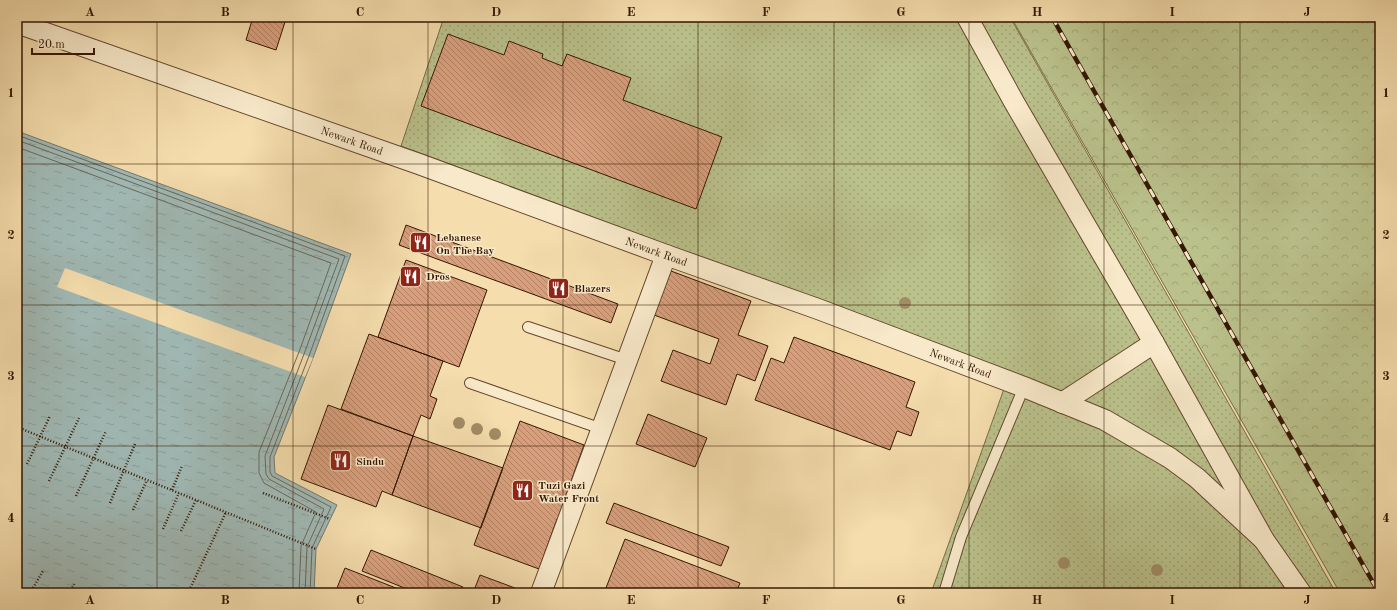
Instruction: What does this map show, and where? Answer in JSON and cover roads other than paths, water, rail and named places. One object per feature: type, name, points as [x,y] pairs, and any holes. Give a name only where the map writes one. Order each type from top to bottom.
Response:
[{"type":"street","points":[[968,17],[1018,109],[1154,343],[1264,540],[1301,593]]},
{"type":"street","name":"Newark Road","points":[[17,23],[419,164],[818,309],[1024,387],[1105,420],[1170,458],[1197,478],[1264,540]]},
{"type":"street","points":[[542,593],[666,255]]},
{"type":"street","points":[[1062,403],[1154,343]]},
{"type":"lane","points":[[528,327],[627,360]]},
{"type":"lane","points":[[470,383],[602,429]]},
{"type":"lane","points":[[944,593],[961,537],[1024,387]]},
{"type":"water","points":[[17,131],[351,254],[313,358],[274,457],[275,473],[337,505],[316,549],[314,593],[17,593]]},
{"type":"railway","points":[[1052,17],[1379,593]]},
{"type":"place","name":"Lebanese On The Bay","points":[[420,243]]},
{"type":"place","name":"Dros","points":[[410,276]]},
{"type":"place","name":"Blazers","points":[[558,288]]},
{"type":"place","name":"Sindu","points":[[341,461]]},
{"type":"place","name":"Tuzi Gazi Water Front","points":[[523,491]]}]
